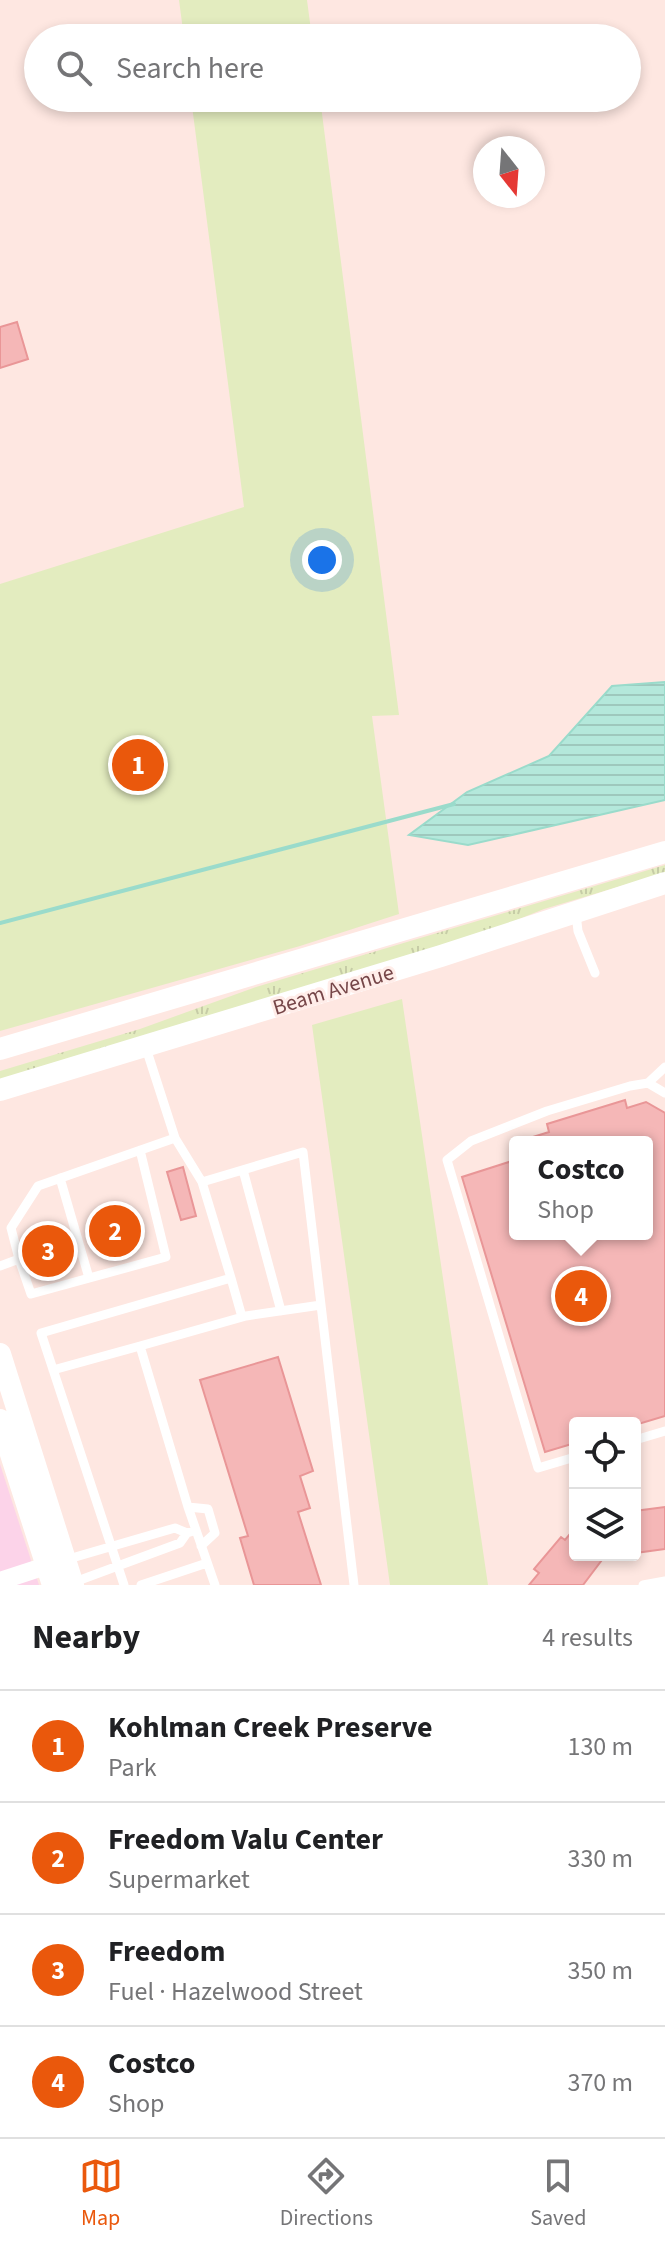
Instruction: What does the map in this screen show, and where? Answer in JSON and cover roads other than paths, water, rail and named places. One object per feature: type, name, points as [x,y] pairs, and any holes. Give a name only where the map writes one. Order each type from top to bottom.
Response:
[{"type":"street","name":"Beam Avenue","points":[[0,1049],[665,852]]},
{"type":"street","name":"Beam Avenue","points":[[0,1090],[441,956],[665,883]]},
{"type":"street","points":[[0,1038],[57,1021],[102,1019]]},
{"type":"street","points":[[0,1354],[62,1577]]},
{"type":"street","points":[[0,1420],[62,1577]]},
{"type":"street","points":[[0,1581],[62,1577]]},
{"type":"lane","points":[[575,911],[578,931],[595,973]]},
{"type":"lane","points":[[145,1045],[175,1138],[202,1182],[242,1317]]},
{"type":"lane","points":[[569,1459],[538,1468],[447,1160],[471,1141],[547,1111],[648,1083],[665,1067]]},
{"type":"lane","points":[[648,1083],[665,1093]]},
{"type":"lane","points":[[140,1150],[166,1257],[31,1294],[11,1228],[38,1186],[60,1178],[140,1150],[175,1138]]},
{"type":"lane","points":[[202,1182],[303,1152],[354,1585]]},
{"type":"lane","points":[[243,1170],[281,1311]]},
{"type":"lane","points":[[60,1178],[89,1278]]},
{"type":"lane","points":[[0,1266],[19,1259]]},
{"type":"lane","points":[[124,1585],[41,1333],[231,1278]]},
{"type":"lane","points":[[53,1370],[242,1317],[321,1305]]},
{"type":"lane","points":[[140,1346],[188,1507],[192,1532],[201,1546],[215,1585]]},
{"type":"lane","points":[[641,1438],[665,1431]]},
{"type":"lane","points":[[188,1507],[208,1509],[215,1533],[201,1546]]},
{"type":"lane","points":[[62,1577],[111,1547],[175,1528],[192,1532]]},
{"type":"lane","points":[[62,1577],[117,1566],[180,1543],[192,1532]]},
{"type":"lane","points":[[141,1585],[207,1563]]},
{"type":"lane","points":[[643,1585],[665,1581]]},
{"type":"water","points":[[665,682],[665,800],[468,845],[409,835],[467,792],[549,756],[612,686]]},
{"type":"waterway","points":[[0,923],[454,804]]},
{"type":"place","name":"Kohlman Creek Preserve","points":[[138,765]]},
{"type":"place","name":"Freedom Valu Center","points":[[115,1231]]},
{"type":"place","name":"Freedom","points":[[48,1251]]},
{"type":"place","name":"Costco","points":[[581,1296]]}]
